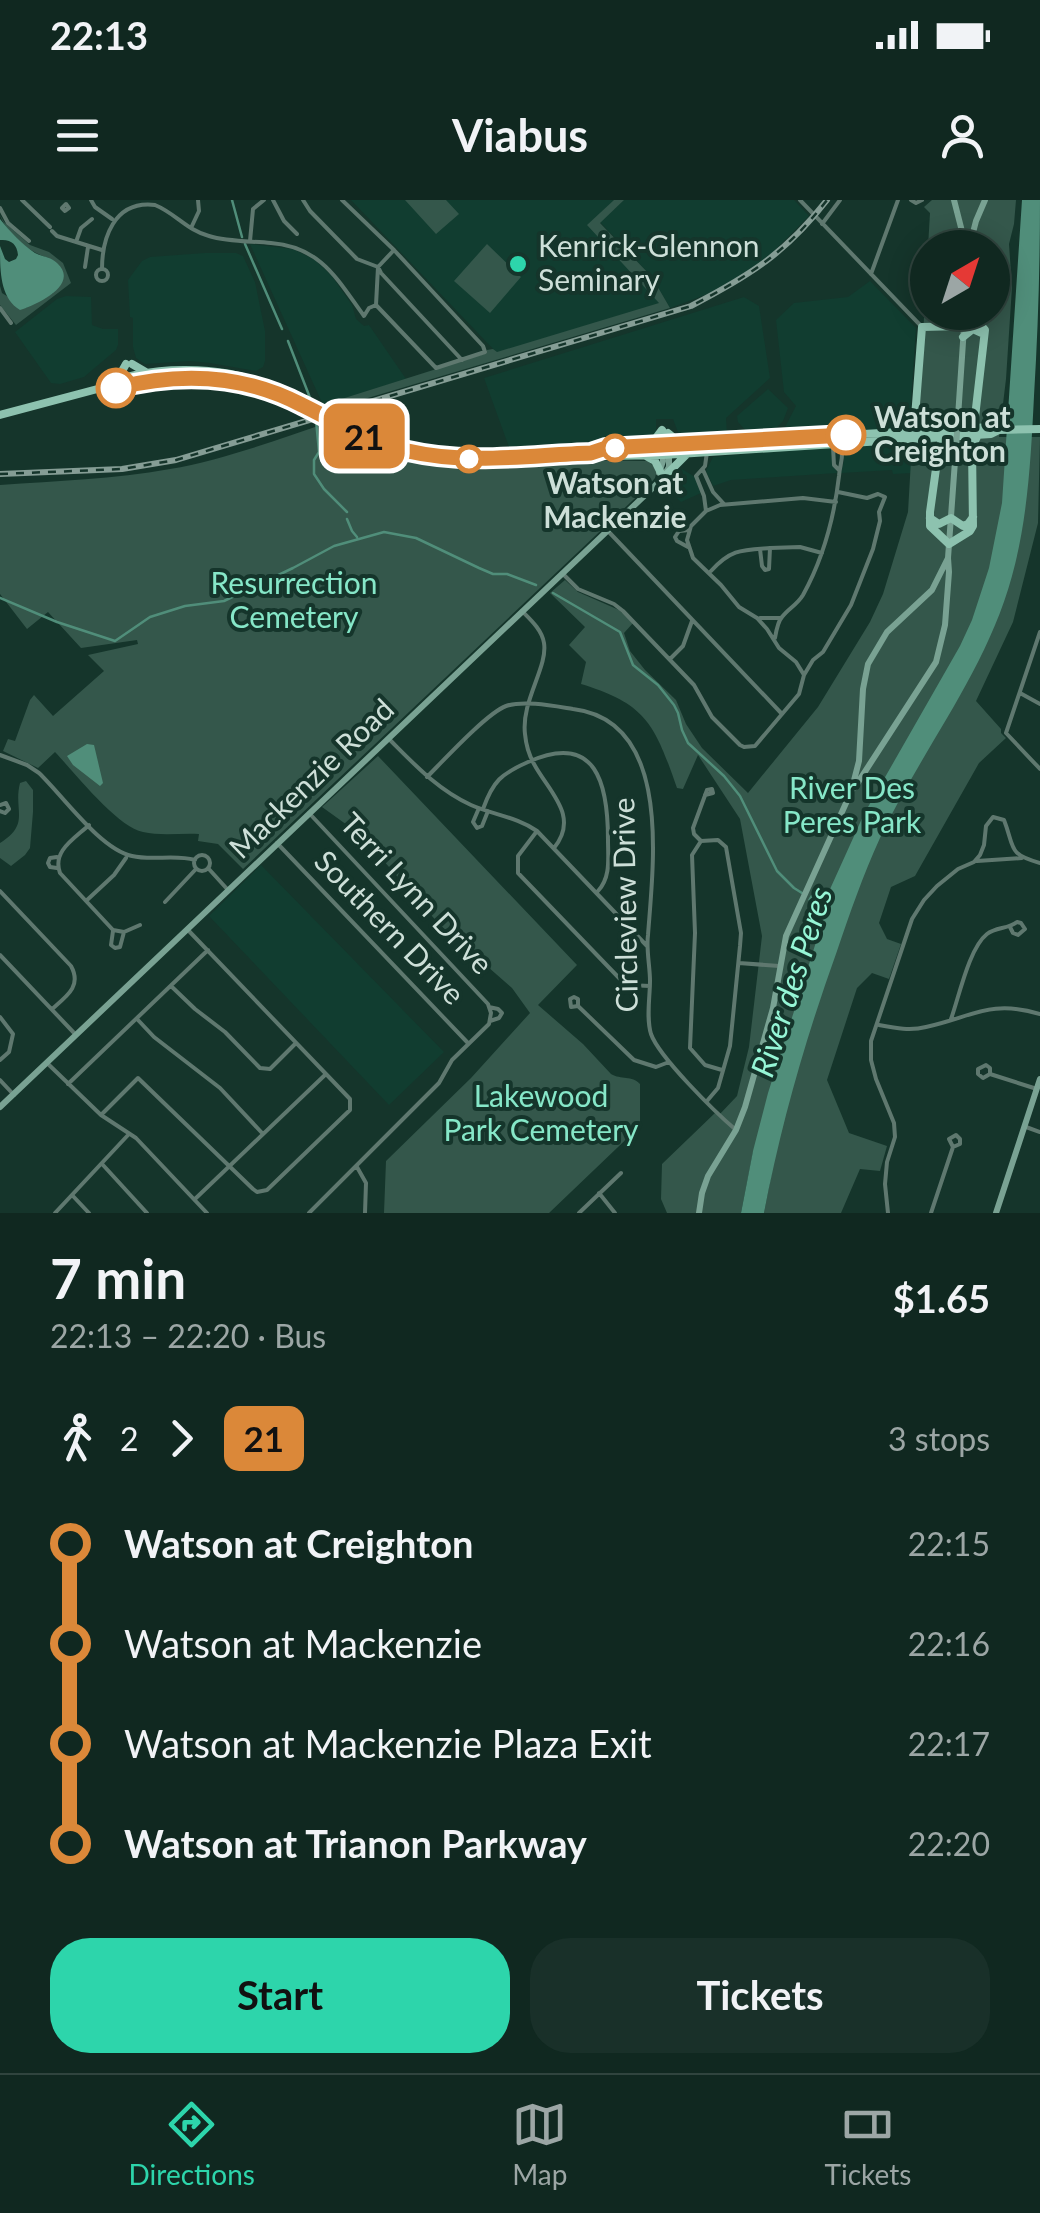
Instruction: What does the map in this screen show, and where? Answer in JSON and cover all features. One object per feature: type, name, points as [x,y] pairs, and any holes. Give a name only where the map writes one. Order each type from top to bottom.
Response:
[{"type":"main road","points":[[954,200],[963,230]]},
{"type":"main road","points":[[973,230],[985,200]]},
{"type":"main road","points":[[959,215],[969,222],[976,220]]},
{"type":"main road","points":[[963,337],[973,329],[984,335]]},
{"type":"main road","points":[[911,431],[922,330]]},
{"type":"main road","points":[[699,1213],[708,1176],[745,1108],[771,1015],[786,936],[851,792],[939,654],[945,626],[964,330]]},
{"type":"main road","points":[[837,439],[934,438],[966,432],[974,417],[983,330]]},
{"type":"main road","points":[[118,380],[129,364],[149,374]]},
{"type":"main road","points":[[0,415],[106,387],[118,380],[188,370],[253,380],[368,438],[418,454],[468,459],[591,453],[606,456],[923,430],[994,434],[999,430],[1040,429]]},
{"type":"main road","points":[[106,387],[193,377],[261,386]]},
{"type":"main road","points":[[914,417],[923,430]]},
{"type":"main road","points":[[974,417],[981,431]]},
{"type":"main road","points":[[648,451],[665,431],[685,449],[708,452],[806,441]]},
{"type":"main road","points":[[972,447],[981,431]]},
{"type":"main road","points":[[949,544],[973,526],[972,447],[966,432]]},
{"type":"main road","points":[[944,437],[938,448],[930,518],[933,530],[949,544]]},
{"type":"main road","points":[[934,438],[938,448]]},
{"type":"main road","points":[[660,477],[685,449]]},
{"type":"main road","points":[[660,477],[668,469],[666,450]]},
{"type":"main road","points":[[648,451],[660,477]]},
{"type":"main road","name":"Mackenzie Road","points":[[0,1108],[660,477]]},
{"type":"main road","points":[[951,518],[963,526],[973,517]]},
{"type":"main road","points":[[930,518],[939,524],[951,518]]},
{"type":"main road","points":[[851,792],[859,761],[868,664],[888,632],[932,590],[948,558]]},
{"type":"main road","points":[[996,1213],[1040,1078]]},
{"type":"street","points":[[91,200],[112,219]]},
{"type":"street","points":[[190,229],[199,212],[198,200]]},
{"type":"street","points":[[250,241],[253,209],[264,200]]},
{"type":"street","points":[[273,200],[284,221],[297,234]]},
{"type":"street","points":[[303,200],[357,259],[378,266],[462,360]]},
{"type":"street","points":[[342,200],[394,250],[485,352],[436,368],[376,305],[378,266],[394,250]]},
{"type":"street","points":[[800,200],[910,315]]},
{"type":"street","points":[[822,224],[840,200]]},
{"type":"street","points":[[871,274],[898,200]]},
{"type":"street","points":[[912,200],[922,200]]},
{"type":"street","points":[[22,201],[57,236],[102,250]]},
{"type":"street","points":[[102,269],[102,250],[112,219],[126,206],[142,201],[159,207],[190,229],[221,239],[293,246],[311,254],[332,272],[364,316],[376,305]]},
{"type":"street","points":[[0,208],[8,223],[29,240]]},
{"type":"street","points":[[76,242],[82,228],[92,219]]},
{"type":"street","points":[[85,267],[88,247]]},
{"type":"street","points":[[0,308],[11,323]]},
{"type":"street","points":[[775,638],[780,618],[799,602],[832,526],[838,492],[839,470],[834,465],[837,439]]},
{"type":"street","points":[[706,511],[696,476],[706,466],[708,452]]},
{"type":"street","points":[[703,469],[713,492],[724,504]]},
{"type":"street","points":[[562,573],[578,589],[623,611],[700,692],[712,717],[740,745],[750,748],[759,744],[799,694],[804,676],[833,637],[860,585],[874,549],[885,497],[838,492]]},
{"type":"street","points":[[804,676],[758,618],[739,607],[693,558],[687,540],[706,511],[724,504],[803,498],[836,502]]},
{"type":"street","points":[[867,498],[879,512]]},
{"type":"street","points":[[607,530],[782,714]]},
{"type":"street","points":[[688,548],[675,537],[678,531],[690,530]]},
{"type":"street","points":[[709,572],[732,552],[800,547],[822,553]]},
{"type":"street","points":[[760,549],[766,570],[770,567],[770,548]]},
{"type":"street","points":[[522,610],[540,632],[544,648],[526,704],[525,737],[532,760],[560,806],[564,828],[554,848]]},
{"type":"street","points":[[758,618],[780,618]]},
{"type":"street","points":[[670,659],[683,646],[692,621]]},
{"type":"street","points":[[1040,632],[1006,733],[1040,769]]},
{"type":"street","points":[[796,662],[813,660]]},
{"type":"street","points":[[1020,692],[1040,704]]},
{"type":"street","points":[[426,777],[496,711],[526,704]]},
{"type":"street","name":"Circleview Drive","points":[[526,704],[594,713],[618,727],[638,756],[651,806],[650,1029],[668,1062]]},
{"type":"street","points":[[388,738],[426,777],[455,796],[524,822],[537,831],[648,946]]},
{"type":"street","points":[[483,809],[492,785],[532,760],[567,753],[586,761],[600,777],[608,810],[608,870],[604,885],[596,892]]},
{"type":"street","points":[[0,755],[27,765],[101,839],[127,856],[195,860],[204,856],[208,868]]},
{"type":"street","points":[[706,795],[694,834],[701,841],[718,840],[726,847],[741,933],[730,1046],[718,1088],[706,1100]]},
{"type":"street","name":"Terri Lynn Drive","points":[[309,813],[489,1007],[490,1021]]},
{"type":"street","points":[[974,862],[984,845],[986,826],[993,818],[1004,820],[1011,844],[1022,858]]},
{"type":"street","points":[[89,825],[58,857],[58,868],[114,930],[124,932],[140,925]]},
{"type":"street","points":[[537,831],[518,856],[518,872],[620,980],[628,985],[650,986]]},
{"type":"street","points":[[701,841],[692,854],[695,934],[690,1048],[705,1065],[723,1071]]},
{"type":"street","name":"Southern Drive","points":[[277,843],[468,1044]]},
{"type":"street","points":[[86,902],[114,876],[127,856]]},
{"type":"street","points":[[58,857],[50,858],[48,863],[58,868]]},
{"type":"street","points":[[888,1213],[885,1184],[895,1137],[894,1123],[876,1080],[871,1041],[912,919],[936,886],[974,862],[1022,858],[1040,863]]},
{"type":"street","points":[[165,902],[196,869],[195,860]]},
{"type":"street","points":[[208,868],[228,890]]},
{"type":"street","points":[[196,869],[208,868]]},
{"type":"street","points":[[0,891],[76,974],[76,984],[70,993],[52,1009]]},
{"type":"street","points":[[951,1019],[976,947],[991,931],[1010,928]]},
{"type":"street","points":[[100,1115],[138,1078],[258,1192],[267,1190],[348,1114],[350,1098],[187,929]]},
{"type":"street","points":[[114,930],[111,944],[115,948],[120,947],[124,932]]},
{"type":"street","points":[[68,1084],[208,950]]},
{"type":"street","points":[[0,954],[76,1035]]},
{"type":"street","points":[[738,963],[779,966]]},
{"type":"street","points":[[172,986],[260,1068],[270,1069],[296,1043]]},
{"type":"street","points":[[578,1006],[634,1060],[656,1066],[668,1062],[736,1130]]},
{"type":"street","name":"Terri Lynn Drive","points":[[309,1213],[439,1083],[452,1060],[490,1021],[499,1018],[502,1013],[498,1008],[489,1007]]},
{"type":"street","points":[[877,1024],[923,1028],[988,1008],[1007,1007],[1040,1014]]},
{"type":"street","points":[[0,1017],[13,1034],[9,1052],[0,1060]]},
{"type":"street","points":[[138,1019],[154,1037],[220,1088],[264,1134]]},
{"type":"street","points":[[47,1062],[100,1115],[136,1138],[207,1213]]},
{"type":"street","points":[[194,1200],[326,1074]]},
{"type":"street","points":[[990,1074],[1036,1089]]},
{"type":"street","points":[[0,1080],[14,1094]]},
{"type":"street","points":[[1024,1126],[1040,1132]]},
{"type":"street","points":[[55,1213],[129,1134]]},
{"type":"street","points":[[931,1213],[952,1147]]},
{"type":"street","points":[[102,1164],[148,1213]]},
{"type":"street","points":[[357,1167],[366,1183],[365,1213]]},
{"type":"street","points":[[579,1213],[621,1173]]},
{"type":"street","points":[[599,1193],[614,1213]]},
{"type":"street","points":[[72,1195],[88,1213]]},
{"type":"shaded area","name":"Kenrick-Glennon Seminary","points":[[351,200],[614,200],[588,226],[660,303],[497,353]]},
{"type":"shaded area","points":[[624,200],[794,200],[809,216],[742,276],[670,308],[652,277],[600,222]]},
{"type":"shaded area","name":"River des Peres","points":[[1022,200],[1040,200],[1039,274],[1030,464],[1012,576],[1001,611],[970,678],[897,805],[862,880],[805,1048],[764,1213],[741,1213],[768,1093],[824,917],[822,908],[808,900],[811,895],[826,898],[864,814],[960,646],[989,568],[1002,503]]},
{"type":"shaded area","points":[[0,219],[25,246],[55,261],[63,271],[60,286],[53,293],[20,310],[8,298],[2,283],[0,246],[9,262],[18,255],[13,243],[0,240]]},
{"type":"shaded area","points":[[250,244],[293,249],[315,260],[331,275],[352,305],[356,319],[364,326],[369,325],[406,379],[323,405]]},
{"type":"shaded area","points":[[205,253],[243,256],[255,282],[265,331],[265,361],[256,371],[190,361],[145,364],[136,358],[128,280],[142,261],[150,257]]},
{"type":"shaded area","points":[[870,281],[910,322],[910,330],[916,330],[909,428],[782,433],[796,406],[784,392],[776,320],[794,303],[848,297]]},
{"type":"shaded area","points":[[66,296],[91,297],[92,325],[118,329],[118,345],[84,377],[51,383],[15,332]]},
{"type":"shaded area","points":[[744,297],[759,306],[770,378],[726,418],[727,434],[679,435],[673,419],[656,419],[656,435],[652,438],[509,447],[484,378]]},
{"type":"shaded area","points":[[768,389],[788,408],[783,421],[770,434],[749,434],[737,416]]},
{"type":"shaded area","points":[[913,441],[912,473],[841,473],[844,446]]},
{"type":"shaded area","points":[[830,446],[837,473],[731,480],[713,486],[706,471],[713,457]]},
{"type":"shaded area","points":[[682,469],[695,477],[701,493],[681,502],[664,485]]},
{"type":"shaded area","points":[[87,744],[94,745],[103,783],[100,786],[67,756]]},
{"type":"shaded area","points":[[261,865],[444,1052],[389,1105],[209,916]]},
{"type":"green space","points":[[405,200],[446,200],[459,214],[436,234]]},
{"type":"green space","points":[[614,200],[624,200],[600,223],[652,277],[670,308],[341,406],[333,405],[332,402],[487,350],[497,352],[659,303],[587,225]]},
{"type":"green space","name":"River Des Peres Park","points":[[932,200],[1016,200],[1010,240],[1010,230],[929,230],[930,213],[924,207]]},
{"type":"green space","points":[[4,222],[30,245],[63,263],[71,283],[16,325],[0,305],[0,286],[2,293],[26,308],[53,293],[49,258],[20,242]]},
{"type":"green space","points":[[487,244],[521,277],[490,313],[454,281]]},
{"type":"green space","name":"River Des Peres Park","points":[[923,330],[1009,330],[999,437],[1040,437],[1038,523],[1013,622],[976,701],[1006,738],[979,763],[915,876],[891,887],[879,923],[887,939],[901,944],[889,979],[872,973],[857,988],[827,1080],[849,1133],[887,1146],[880,1171],[860,1169],[841,1213],[764,1213],[772,1171],[753,1152],[741,1213],[667,1213],[661,1199],[662,1164],[737,1096],[749,1047],[762,936],[740,819],[698,755],[683,789],[677,788],[646,720],[621,700],[581,684],[586,662],[569,645],[585,627],[550,593],[565,580],[578,592],[619,610],[633,623],[624,633],[630,651],[676,700],[702,748],[748,793],[818,707],[870,622],[883,594],[908,512],[912,443],[918,428]]},
{"type":"green space","name":"Resurrection Cemetery","points":[[327,423],[385,451],[419,460],[493,465],[648,461],[657,469],[650,484],[243,869],[218,844],[198,841],[199,834],[156,834],[133,828],[109,810],[55,752],[38,768],[3,751],[8,739],[15,741],[34,695],[53,716],[104,671],[88,655],[138,644],[137,640],[81,648],[48,612],[27,629],[0,594],[0,485],[170,469],[229,455]]},
{"type":"green space","name":"Lakewood Park Cemetery","points":[[378,756],[577,965],[538,1005],[611,1074],[640,1084],[640,1126],[549,1213],[384,1213],[386,1161],[471,1078],[530,1013],[512,988],[439,924],[361,835],[322,807]]},
{"type":"green space","points":[[26,781],[33,790],[30,848],[11,866],[0,858],[0,843],[18,823],[18,793],[20,783]]},
{"type":"waterway","points":[[232,200],[242,237]]},
{"type":"waterway","points":[[245,244],[282,329]]},
{"type":"waterway","points":[[288,341],[312,403]]},
{"type":"waterway","points":[[316,420],[319,452],[314,460],[314,474],[347,512]]},
{"type":"waterway","points":[[347,519],[357,537]]},
{"type":"waterway","points":[[0,598],[115,641],[150,617],[185,606],[224,601],[334,546],[384,532],[416,538],[493,574],[507,574],[536,585]]},
{"type":"waterway","points":[[553,593],[620,632],[633,665],[658,685],[674,705],[688,743],[740,796],[777,871],[802,893]]},
{"type":"railway","points":[[0,474],[122,469],[176,460],[691,306],[765,262],[797,235],[827,200]]},
{"type":"bus line","name":"21","points":[[116,388],[156,379],[193,377],[261,386],[377,442],[446,458],[591,453],[606,448],[846,435]]},
{"type":"place","name":"Kenrick-Glennon Seminary","points":[[518,264]]},
{"type":"place","name":"Watson at Creighton","points":[[846,435]]},
{"type":"place","name":"Watson at Mackenzie","points":[[615,448]]}]
